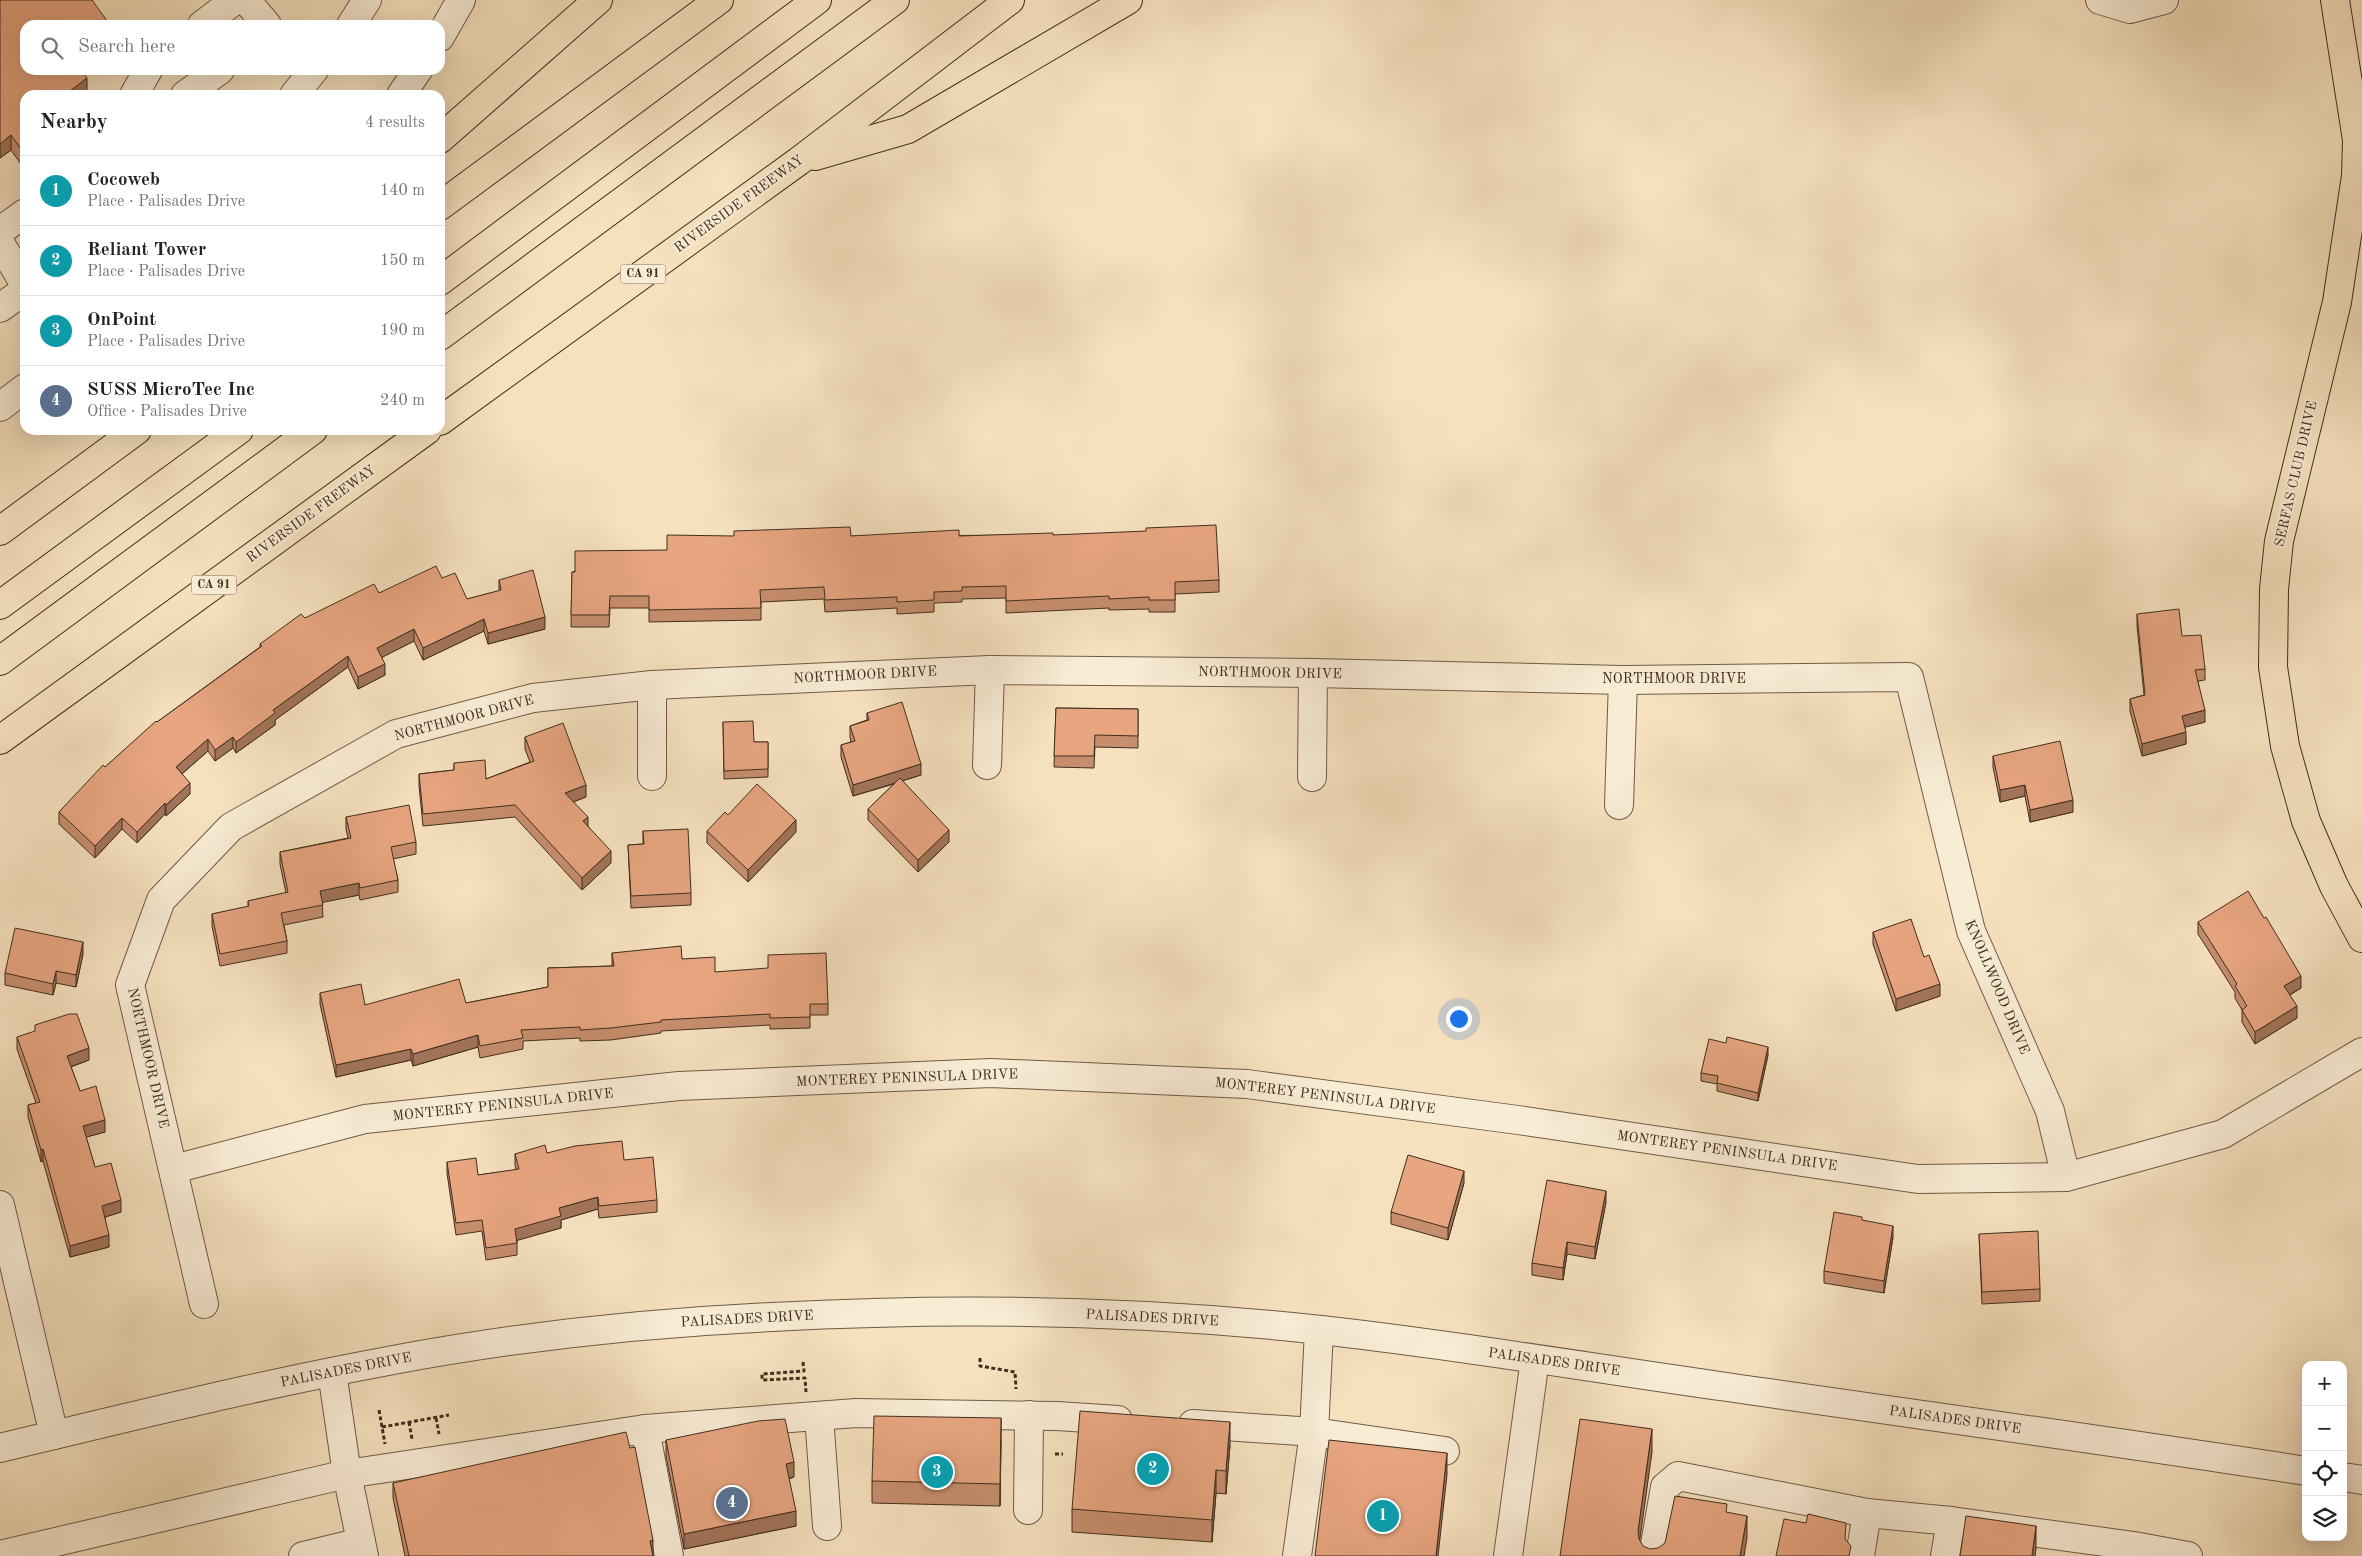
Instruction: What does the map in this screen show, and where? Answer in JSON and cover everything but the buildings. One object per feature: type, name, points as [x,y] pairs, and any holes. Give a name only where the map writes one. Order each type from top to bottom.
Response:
[{"type":"main road","points":[[445,135],[598,0]]},
{"type":"main road","points":[[445,202],[719,0]]},
{"type":"main road","points":[[445,277],[817,0]]},
{"type":"main road","points":[[445,332],[895,0]]},
{"type":"main road","name":"RIVERSIDE FREEWAY","points":[[445,417],[799,161],[1010,0]]},
{"type":"main road","points":[[799,161],[908,130],[1128,0]]},
{"type":"main road","name":"SERFAS CLUB DRIVE","points":[[2335,0],[2359,140],[2356,176],[2337,302],[2279,541],[2274,589],[2273,667],[2285,746],[2306,821],[2334,886],[2362,938]]},
{"type":"main road","points":[[0,520],[98,435]]},
{"type":"main road","points":[[0,531],[130,435]]},
{"type":"main road","points":[[0,606],[233,435]]},
{"type":"main road","points":[[0,661],[306,435]]},
{"type":"main road","name":"RIVERSIDE FREEWAY","points":[[0,740],[421,435]]},
{"type":"street","points":[[209,20],[235,0]]},
{"type":"street","points":[[246,0],[263,20]]},
{"type":"street","points":[[354,20],[367,0]]},
{"type":"street","points":[[445,28],[461,0]]},
{"type":"street","points":[[2100,0],[2130,9],[2164,0]]},
{"type":"street","points":[[137,90],[145,75]]},
{"type":"street","points":[[192,90],[213,75]]},
{"type":"street","points":[[298,90],[310,75]]},
{"type":"street","points":[[404,90],[415,75]]},
{"type":"street","points":[[0,231],[20,216]]},
{"type":"street","points":[[0,244],[20,276]]},
{"type":"street","points":[[0,308],[20,294]]},
{"type":"street","points":[[0,407],[20,392]]},
{"type":"street","points":[[987,765],[990,670]]},
{"type":"street","name":"NORTHMOOR DRIVE","points":[[204,1304],[130,985],[161,900],[231,827],[396,734],[533,698],[652,685],[990,670],[1313,673],[1623,680],[1909,677]]},
{"type":"street","points":[[1312,777],[1313,673]]},
{"type":"street","name":"KNOLLWOOD DRIVE","points":[[1909,677],[1971,931],[2050,1110],[2066,1178]]},
{"type":"street","points":[[1619,805],[1623,680]]},
{"type":"street","points":[[652,685],[652,776]]},
{"type":"street","name":"MONTEREY PENINSULA DRIVE","points":[[174,1169],[365,1120],[680,1086],[991,1073],[1247,1084],[1528,1121],[1918,1179],[2066,1178],[2223,1134],[2362,1052]]},
{"type":"street","points":[[0,1205],[54,1435]]},
{"type":"street","name":"PALISADES DRIVE","points":[[0,1448],[229,1393],[332,1372],[392,1360],[535,1339],[650,1326],[770,1317],[1003,1312],[1118,1315],[1320,1330],[1535,1359],[2302,1470]]},
{"type":"street","points":[[1297,1556],[1314,1432],[1320,1330]]},
{"type":"street","points":[[1508,1556],[1535,1359]]},
{"type":"street","points":[[303,1556],[362,1549],[332,1372]]},
{"type":"street","points":[[0,1555],[35,1552],[348,1474],[389,1466],[645,1429],[856,1413],[1029,1415],[1314,1432],[1445,1451]]},
{"type":"street","points":[[1028,1510],[1029,1415]]},
{"type":"street","points":[[820,1416],[827,1526]]},
{"type":"street","points":[[645,1429],[669,1556]]},
{"type":"street","points":[[1654,1556],[1665,1487],[1678,1476],[1867,1513],[1951,1522],[2134,1551],[2188,1556]]},
{"type":"street","points":[[2347,1478],[2362,1480]]},
{"type":"street","points":[[1860,1556],[1867,1513]]},
{"type":"street","points":[[1945,1556],[1951,1522]]},
{"type":"path","points":[[980,1358],[980,1366],[1015,1372],[1016,1382]]},
{"type":"path","points":[[804,1362],[804,1371],[762,1374],[762,1380],[805,1378],[805,1385]]},
{"type":"path","points":[[379,1410],[382,1429],[449,1415]]},
{"type":"path","points":[[436,1418],[440,1440]]},
{"type":"path","points":[[409,1422],[413,1444]]},
{"type":"place","name":"Reliant Tower","points":[[1153,1469]]},
{"type":"place","name":"OnPoint","points":[[937,1472]]},
{"type":"place","name":"SUSS MicroTec Inc","points":[[732,1503]]},
{"type":"place","name":"Cocoweb","points":[[1383,1516]]}]
